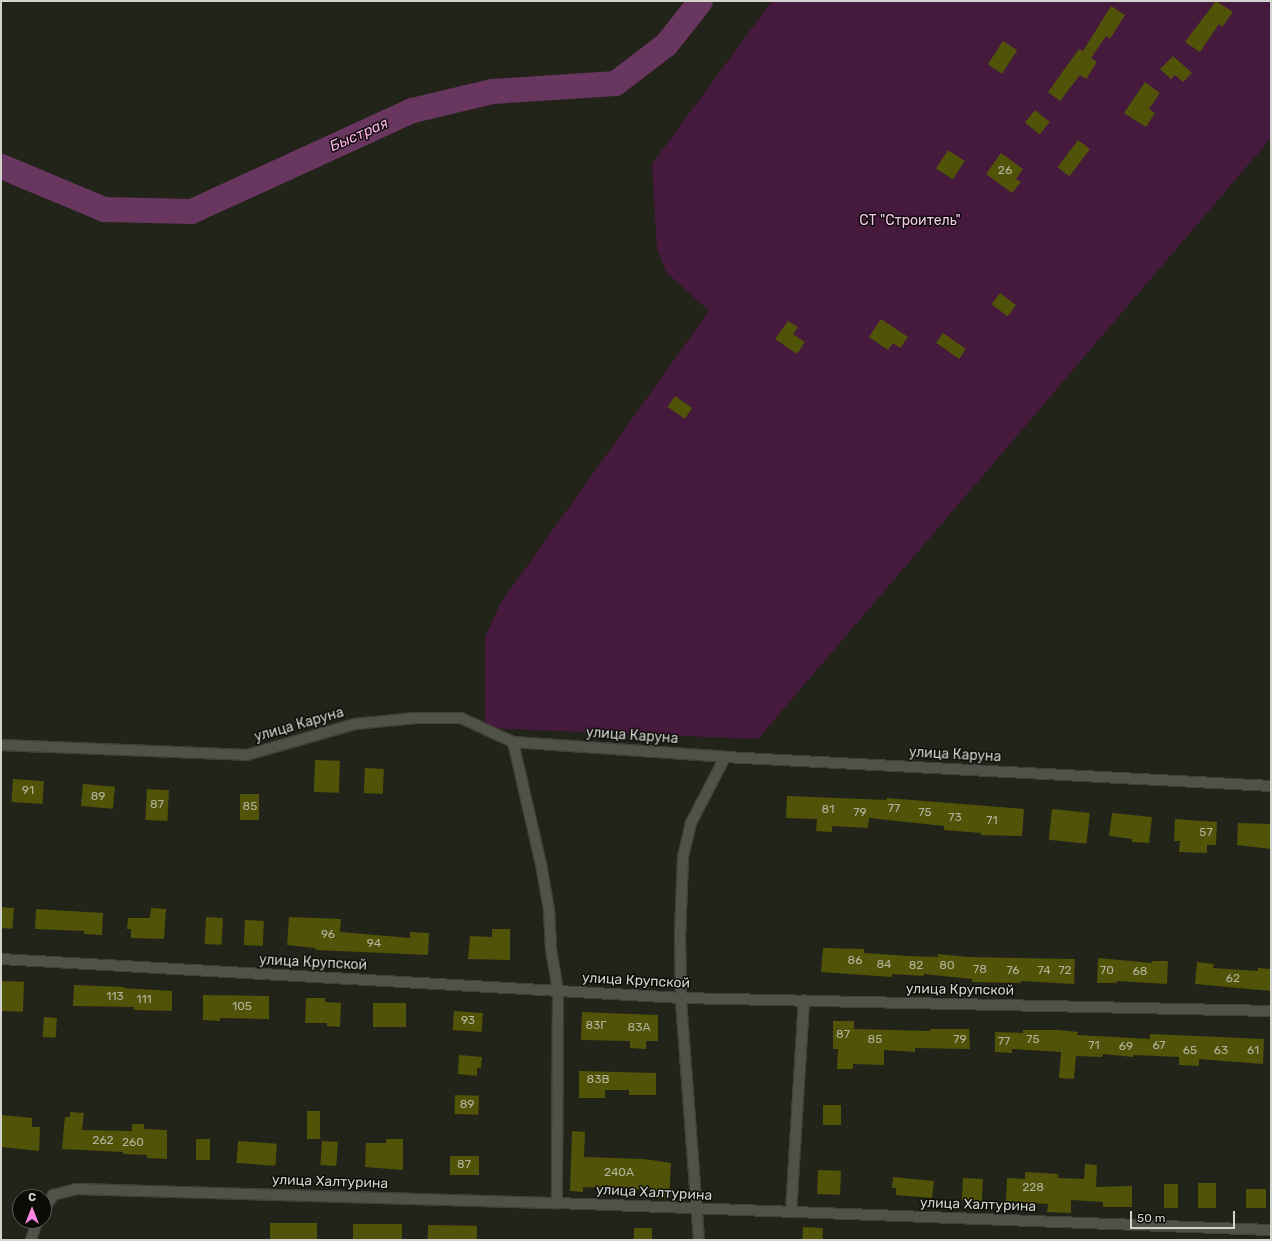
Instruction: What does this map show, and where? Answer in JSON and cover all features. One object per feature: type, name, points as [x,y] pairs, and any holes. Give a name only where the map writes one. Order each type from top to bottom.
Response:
[{"type":"street","name":"улица Каруна","points":[[1,745],[247,755],[355,724],[416,718],[461,718],[513,742],[725,757],[1271,786]]},
{"type":"street","points":[[513,742],[541,864],[549,910],[551,949],[558,991],[557,1203]]},
{"type":"street","points":[[699,1240],[681,998],[680,936],[683,857],[690,823],[725,757]]},
{"type":"street","name":"улица Крупской","points":[[1,959],[681,998],[1271,1011]]},
{"type":"street","points":[[791,1212],[804,1000]]},
{"type":"street","name":"улица Халтурина","points":[[52,1197],[77,1189],[557,1203],[1271,1230]]},
{"type":"street","points":[[31,1240],[34,1229]]},
{"type":"green space","name":"СТ \"Строитель\"","points":[[772,1],[1271,1],[1271,138],[758,739],[485,728],[485,637],[500,604],[709,311],[666,272],[657,249],[652,164]]},
{"type":"building","points":[[1216,1],[1233,12],[1222,27],[1219,24],[1200,52],[1185,42]]},
{"type":"building","points":[[1111,6],[1125,15],[1110,39],[1106,36],[1091,58],[1097,62],[1086,79],[1080,75],[1060,101],[1048,92],[1079,49],[1083,51]]},
{"type":"building","points":[[1003,41],[1017,50],[1002,74],[988,64]]},
{"type":"building","points":[[1173,56],[1192,73],[1183,82],[1175,75],[1171,79],[1160,69]]},
{"type":"building","points":[[1145,82],[1160,93],[1149,109],[1155,113],[1146,127],[1124,113]]},
{"type":"building","points":[[1035,110],[1050,122],[1040,134],[1025,122]]},
{"type":"building","points":[[1078,140],[1090,149],[1070,176],[1058,167]]},
{"type":"building","points":[[948,150],[965,161],[953,179],[936,168]]},
{"type":"building","points":[[1001,153],[1023,169],[1016,179],[1021,182],[1012,193],[986,174]]},
{"type":"building","points":[[1000,293],[1016,305],[1008,316],[992,304]]},
{"type":"building","points":[[881,319],[908,337],[900,348],[893,343],[888,350],[869,337]]},
{"type":"building","points":[[788,321],[798,327],[793,334],[805,342],[797,354],[775,339]]},
{"type":"building","points":[[943,333],[966,349],[959,359],[936,343]]},
{"type":"building","points":[[675,396],[692,408],[685,419],[668,407]]},
{"type":"building","points":[[315,760],[340,761],[339,793],[314,792]]},
{"type":"building","points":[[365,768],[384,769],[383,794],[364,793]]},
{"type":"building","points":[[13,779],[44,781],[42,804],[11,802]]},
{"type":"building","points":[[83,784],[115,787],[113,809],[81,806]]},
{"type":"building","points":[[147,789],[169,790],[167,821],[145,820]]},
{"type":"building","points":[[240,794],[259,794],[259,820],[240,820]]},
{"type":"building","points":[[787,796],[886,800],[887,798],[1024,809],[1022,836],[981,835],[981,833],[944,830],[944,826],[869,818],[868,828],[832,826],[832,832],[816,831],[817,819],[786,818]]},
{"type":"building","points":[[1052,809],[1090,813],[1087,844],[1049,840]]},
{"type":"building","points":[[1112,813],[1152,817],[1149,843],[1132,842],[1132,839],[1109,836]]},
{"type":"building","points":[[1175,819],[1217,822],[1216,845],[1207,845],[1207,853],[1179,852],[1180,841],[1174,841]]},
{"type":"building","points":[[1238,823],[1271,824],[1271,849],[1237,845]]},
{"type":"building","points":[[1,907],[14,908],[13,929],[1,928]]},
{"type":"building","points":[[151,908],[166,909],[164,939],[131,938],[131,929],[127,929],[128,918],[150,918]]},
{"type":"building","points":[[36,909],[103,913],[102,935],[84,934],[84,931],[35,929]]},
{"type":"building","points":[[206,917],[223,918],[222,945],[205,944]]},
{"type":"building","points":[[289,917],[341,919],[340,932],[410,938],[410,932],[429,933],[428,955],[315,950],[316,948],[287,945]]},
{"type":"building","points":[[245,920],[264,921],[263,946],[244,945]]},
{"type":"building","points":[[492,929],[510,929],[510,960],[468,959],[470,936],[492,937]]},
{"type":"building","points":[[823,948],[864,949],[864,953],[908,956],[938,957],[938,954],[969,957],[1075,959],[1074,984],[1021,981],[1021,983],[972,982],[972,979],[924,974],[924,976],[892,974],[892,977],[821,972]]},
{"type":"building","points":[[1098,958],[1152,963],[1152,961],[1168,961],[1167,984],[1117,981],[1117,983],[1097,983]]},
{"type":"building","points":[[1197,962],[1214,964],[1213,968],[1258,971],[1258,968],[1271,969],[1271,991],[1195,984]]},
{"type":"building","points":[[1,981],[24,982],[23,1012],[1,1011]]},
{"type":"building","points":[[74,985],[172,991],[172,1011],[134,1010],[134,1007],[73,1006]]},
{"type":"building","points":[[203,995],[269,996],[269,1019],[220,1018],[220,1021],[203,1020]]},
{"type":"building","points":[[306,998],[325,998],[325,1002],[341,1003],[340,1027],[327,1026],[327,1023],[305,1023]]},
{"type":"building","points":[[373,1003],[406,1003],[406,1027],[373,1027]]},
{"type":"building","points":[[454,1011],[483,1013],[482,1032],[453,1030]]},
{"type":"building","points":[[582,1012],[658,1015],[658,1041],[646,1041],[646,1049],[630,1048],[630,1041],[581,1040]]},
{"type":"building","points":[[44,1017],[57,1018],[56,1038],[43,1037]]},
{"type":"building","points":[[833,1021],[854,1021],[854,1029],[930,1031],[930,1029],[969,1029],[970,1049],[915,1048],[915,1052],[884,1050],[884,1065],[853,1064],[853,1069],[837,1069],[838,1049],[833,1049]]},
{"type":"building","points":[[1023,1030],[1058,1030],[1078,1032],[1077,1035],[1150,1039],[1150,1034],[1264,1039],[1263,1064],[1199,1059],[1199,1066],[1179,1065],[1179,1057],[1134,1055],[1133,1057],[1103,1054],[1102,1057],[1076,1056],[1074,1079],[1059,1078],[1061,1052],[1012,1049],[1012,1053],[995,1052],[995,1032],[1023,1033]]},
{"type":"building","points":[[459,1055],[482,1057],[481,1068],[477,1068],[477,1076],[458,1074]]},
{"type":"building","points":[[579,1071],[656,1073],[656,1095],[629,1095],[629,1090],[605,1090],[605,1098],[579,1098]]},
{"type":"building","points":[[455,1095],[479,1096],[478,1115],[454,1114]]},
{"type":"building","points":[[823,1105],[841,1105],[841,1125],[823,1125]]},
{"type":"building","points":[[307,1111],[320,1111],[320,1139],[307,1139]]},
{"type":"building","points":[[70,1112],[84,1113],[82,1130],[132,1131],[132,1124],[144,1124],[144,1129],[167,1130],[167,1159],[147,1158],[147,1155],[123,1154],[123,1152],[62,1149],[65,1117],[70,1117]]},
{"type":"building","points":[[1,1115],[32,1118],[32,1127],[40,1127],[39,1151],[1,1147]]},
{"type":"building","points":[[572,1131],[585,1132],[584,1157],[644,1159],[671,1163],[669,1199],[656,1198],[656,1190],[583,1187],[583,1192],[570,1191]]},
{"type":"building","points":[[196,1139],[210,1139],[210,1160],[196,1160]]},
{"type":"building","points":[[386,1139],[403,1139],[403,1170],[365,1167],[366,1143],[386,1143]]},
{"type":"building","points":[[238,1141],[277,1144],[275,1166],[236,1163]]},
{"type":"building","points":[[322,1141],[338,1142],[336,1166],[320,1165]]},
{"type":"building","points":[[450,1156],[479,1156],[479,1175],[450,1175]]},
{"type":"building","points":[[1085,1164],[1097,1165],[1096,1187],[1132,1186],[1132,1207],[1103,1207],[1103,1202],[1071,1200],[1071,1213],[1047,1212],[1048,1204],[1006,1201],[1007,1178],[1025,1179],[1025,1172],[1058,1174],[1058,1178],[1084,1179]]},
{"type":"building","points":[[818,1170],[841,1171],[840,1195],[817,1194]]},
{"type":"building","points":[[893,1177],[934,1181],[932,1198],[896,1195],[896,1188],[892,1188]]},
{"type":"building","points":[[963,1178],[983,1179],[982,1201],[962,1200]]},
{"type":"building","points":[[1198,1183],[1216,1183],[1216,1208],[1198,1208]]},
{"type":"building","points":[[1164,1184],[1178,1184],[1178,1208],[1164,1208]]},
{"type":"building","points":[[1246,1189],[1266,1189],[1266,1208],[1246,1208]]},
{"type":"building","points":[[270,1223],[317,1223],[317,1240],[270,1240]]},
{"type":"building","points":[[353,1224],[402,1224],[402,1240],[353,1240]]},
{"type":"building","points":[[428,1225],[477,1226],[477,1240],[428,1240]]},
{"type":"building","points":[[803,1227],[823,1228],[822,1240],[802,1240]]},
{"type":"building","points":[[634,1228],[652,1228],[652,1240],[634,1240]]},
{"type":"waterway","name":"Быстрая","points":[[1,166],[104,209],[191,211],[412,110],[492,91],[615,83],[666,44],[700,1]]}]
